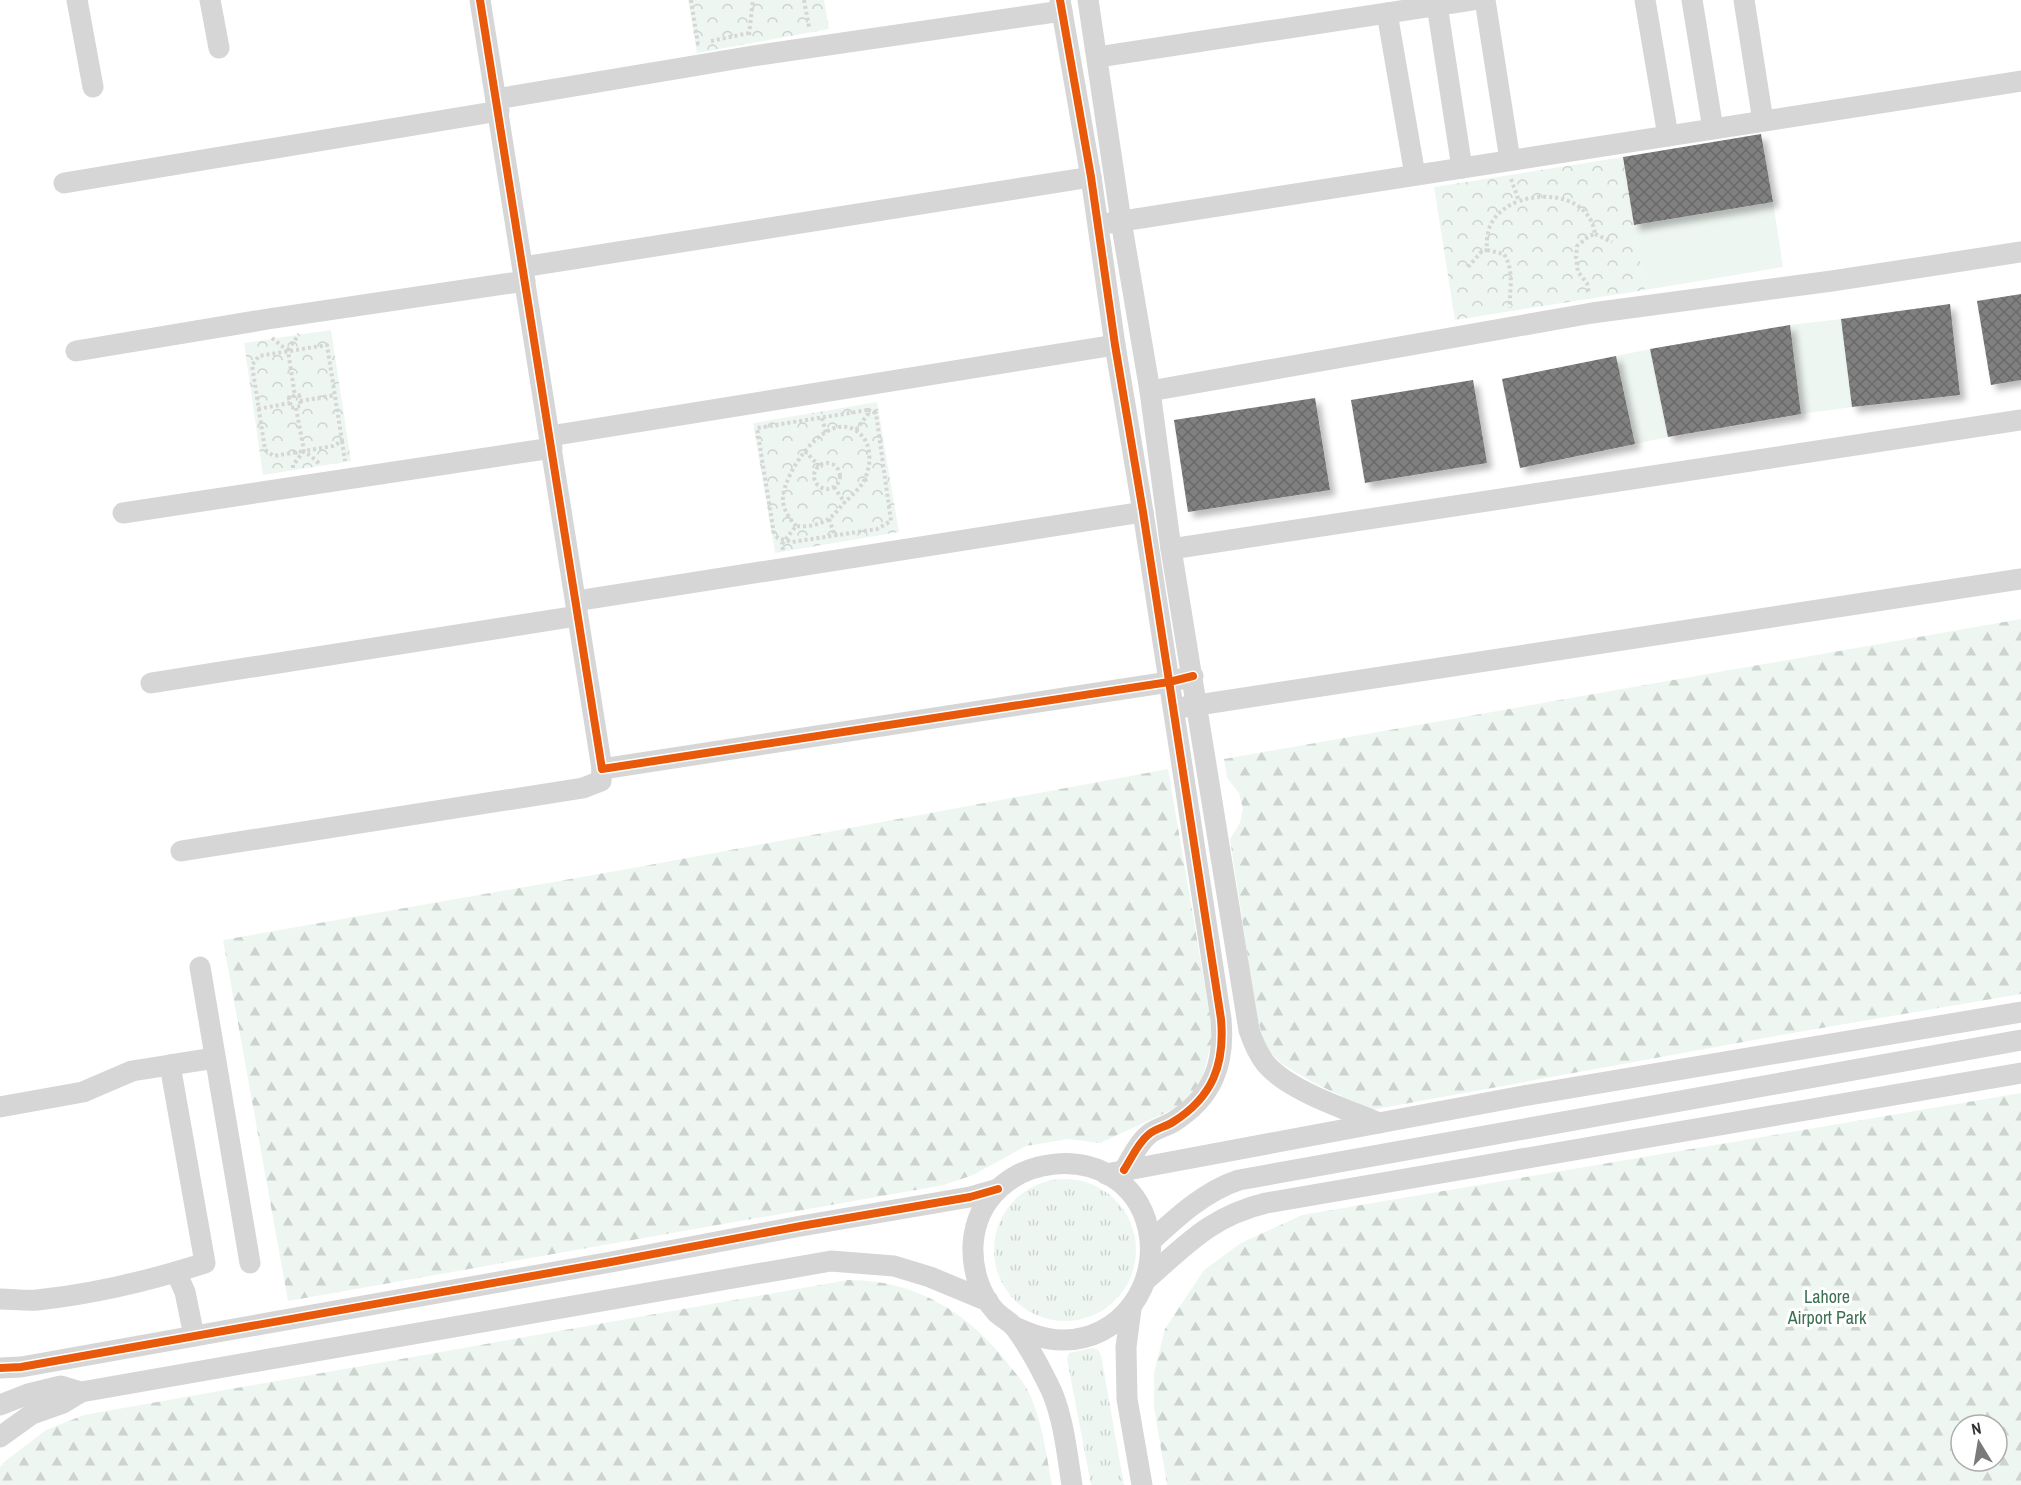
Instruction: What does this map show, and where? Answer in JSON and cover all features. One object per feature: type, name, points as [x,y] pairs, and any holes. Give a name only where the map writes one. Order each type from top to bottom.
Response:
[{"type":"street","points":[[77,0],[93,87]]},
{"type":"street","points":[[210,0],[219,48]]},
{"type":"street","points":[[181,852],[583,788],[601,781],[602,769],[480,0]]},
{"type":"street","points":[[1088,0],[1121,221],[1150,391],[1171,549],[1249,1030],[1254,1045],[1267,1064],[1283,1079],[1326,1101],[1379,1123]]},
{"type":"street","points":[[1098,57],[1472,0]]},
{"type":"street","points":[[1485,0],[1509,160]]},
{"type":"street","points":[[1645,0],[1668,136]]},
{"type":"street","points":[[1692,0],[1713,129]]},
{"type":"street","points":[[1744,0],[1763,121]]},
{"type":"street","points":[[64,183],[753,56],[1061,5],[1091,177],[1223,1041],[1217,1070],[1207,1091],[1174,1122],[1148,1134],[1115,1172]]},
{"type":"street","points":[[1437,5],[1462,168]]},
{"type":"street","points":[[1387,13],[1415,175]]},
{"type":"street","points":[[1098,225],[2021,81]]},
{"type":"street","points":[[76,351],[1091,177]]},
{"type":"street","points":[[1150,391],[1592,313],[1832,281],[2021,252]]},
{"type":"street","points":[[123,513],[551,442],[865,385],[1115,345]]},
{"type":"street","points":[[1171,549],[2021,420]]},
{"type":"street","points":[[151,683],[576,609],[785,568],[1143,512]]},
{"type":"street","points":[[1173,709],[2021,579]]},
{"type":"street","points":[[602,769],[1169,682],[1193,676]]},
{"type":"street","points":[[200,967],[250,1263]]},
{"type":"street","points":[[1115,1172],[1141,1209],[1151,1241],[1151,1260],[1147,1279],[1131,1309],[1112,1326],[1089,1337],[1064,1341],[1039,1338],[1015,1327],[995,1311],[978,1283],[973,1264],[973,1244],[981,1215],[998,1189],[1016,1175],[1038,1166],[1061,1162],[1115,1172],[1523,1096],[2021,1012]]},
{"type":"street","points":[[1151,1241],[1206,1196],[1239,1180],[2021,1040]]},
{"type":"street","points":[[0,1107],[83,1092],[132,1071],[215,1058]]},
{"type":"street","points":[[0,1299],[36,1300],[100,1290],[206,1263],[170,1065]]},
{"type":"street","points":[[1147,1279],[1208,1227],[1240,1209],[1292,1198],[2021,1073]]},
{"type":"street","points":[[0,1368],[21,1367],[970,1197],[998,1189]]},
{"type":"street","points":[[0,1437],[32,1414],[63,1403],[81,1392],[831,1261],[894,1266],[930,1277],[988,1301]]},
{"type":"street","points":[[176,1272],[185,1292],[194,1336]]},
{"type":"street","points":[[1131,1309],[1126,1347],[1127,1399],[1142,1485]]},
{"type":"street","points":[[1015,1327],[1052,1394],[1063,1428],[1072,1485]]},
{"type":"street","points":[[0,1405],[28,1394],[62,1386],[81,1392]]},
{"type":"path","points":[[691,0],[698,44],[749,33]]},
{"type":"path","points":[[750,43],[753,0]]},
{"type":"path","points":[[804,0],[809,27]]},
{"type":"path","points":[[1509,160],[1512,181],[1519,201]]},
{"type":"path","points":[[1487,250],[1487,231],[1491,223],[1503,210],[1532,197],[1550,197],[1574,204],[1590,215],[1595,234]]},
{"type":"path","points":[[1592,313],[1587,283],[1578,272],[1577,246],[1595,234],[1612,242]]},
{"type":"path","points":[[1468,267],[1482,251],[1504,254],[1510,264],[1512,274],[1509,302],[1512,327]]},
{"type":"path","points":[[327,345],[342,441],[333,446],[274,456],[265,450],[252,365],[259,356],[288,351],[327,345]]},
{"type":"path","points":[[288,351],[295,396]]},
{"type":"path","points":[[856,430],[868,414],[865,385]]},
{"type":"path","points":[[299,395],[301,406],[291,408],[289,397],[295,396],[299,395]]},
{"type":"path","points":[[300,401],[335,395]]},
{"type":"path","points":[[258,409],[290,403]]},
{"type":"path","points":[[296,408],[304,451]]},
{"type":"path","points":[[868,410],[876,413],[891,521],[878,529],[835,536],[792,542],[778,538],[774,534],[757,428],[822,418],[868,410]]},
{"type":"path","points":[[822,418],[826,433]]},
{"type":"path","points":[[846,428],[856,430],[869,451],[868,469],[863,482],[829,519],[803,527],[796,526],[789,519],[783,499],[787,478],[796,461],[805,450],[826,433],[846,428]]},
{"type":"path","points":[[805,450],[819,466]]},
{"type":"path","points":[[826,464],[837,469],[839,481],[834,487],[821,488],[815,482],[814,473],[819,466],[826,464]]},
{"type":"path","points":[[834,487],[845,503]]},
{"type":"path","points":[[829,519],[835,536]]},
{"type":"path","points":[[785,568],[782,544],[796,526]]},
{"type":"green space","points":[[688,0],[824,0],[829,29],[697,53]]},
{"type":"green space","points":[[1623,157],[1645,290],[1455,320],[1434,187]]},
{"type":"green space","points":[[1773,202],[1783,267],[1645,290],[1634,225]]},
{"type":"green space","points":[[1841,319],[1852,407],[1801,414],[1790,325]]},
{"type":"green space","points":[[331,330],[351,461],[263,475],[244,343]]},
{"type":"green space","points":[[1650,349],[1668,437],[1635,444],[1616,356]]},
{"type":"green space","points":[[877,402],[899,532],[775,553],[753,423]]},
{"type":"green space","points":[[2021,619],[2021,994],[1371,1110],[1314,1083],[1282,1064],[1266,1048],[1257,1018],[1230,839],[1240,823],[1243,809],[1239,793],[1227,778],[1224,759]]},
{"type":"green space","points":[[1168,769],[1212,1027],[1211,1044],[1202,1080],[1178,1107],[1100,1143],[1068,1139],[1026,1146],[973,1175],[944,1185],[288,1301],[223,940],[644,866]]},
{"type":"green space","name":"Lahore Airport Park","points":[[2021,1093],[2021,1485],[1167,1485],[1154,1407],[1154,1373],[1165,1329],[1204,1270],[1241,1243],[1302,1215]]},
{"type":"green space","points":[[1065,1179],[1092,1185],[1115,1200],[1130,1223],[1136,1250],[1130,1277],[1115,1300],[1092,1315],[1065,1321],[1038,1315],[1015,1300],[1000,1277],[994,1250],[1000,1223],[1015,1200],[1038,1185]]},
{"type":"green space","points":[[848,1280],[873,1281],[918,1293],[958,1315],[993,1346],[1022,1381],[1033,1401],[1043,1437],[1052,1485],[0,1485],[0,1467],[4,1462],[46,1430],[84,1415]]},
{"type":"green space","points":[[1092,1348],[1098,1350],[1101,1355],[1124,1485],[1091,1485],[1067,1359],[1069,1353]]},
{"type":"building","points":[[1761,134],[1773,202],[1634,225],[1623,157]]},
{"type":"building","points":[[2021,294],[2021,380],[1991,385],[1977,301]]},
{"type":"building","points":[[1950,304],[1960,395],[1852,407],[1841,319]]},
{"type":"building","points":[[1790,325],[1801,414],[1668,437],[1650,349]]},
{"type":"building","points":[[1616,356],[1635,444],[1520,468],[1502,379]]},
{"type":"building","points":[[1473,380],[1487,463],[1365,483],[1351,400]]},
{"type":"building","points":[[1315,398],[1330,490],[1188,512],[1174,420]]},
{"type":"cycle path","points":[[480,0],[602,769],[1169,682],[1193,676]]},
{"type":"cycle path","points":[[1060,0],[1091,177],[1222,1035],[1218,1065],[1207,1090],[1187,1112],[1144,1138],[1124,1170]]},
{"type":"cycle path","points":[[0,1368],[21,1367],[611,1262],[970,1197],[998,1189]]}]
